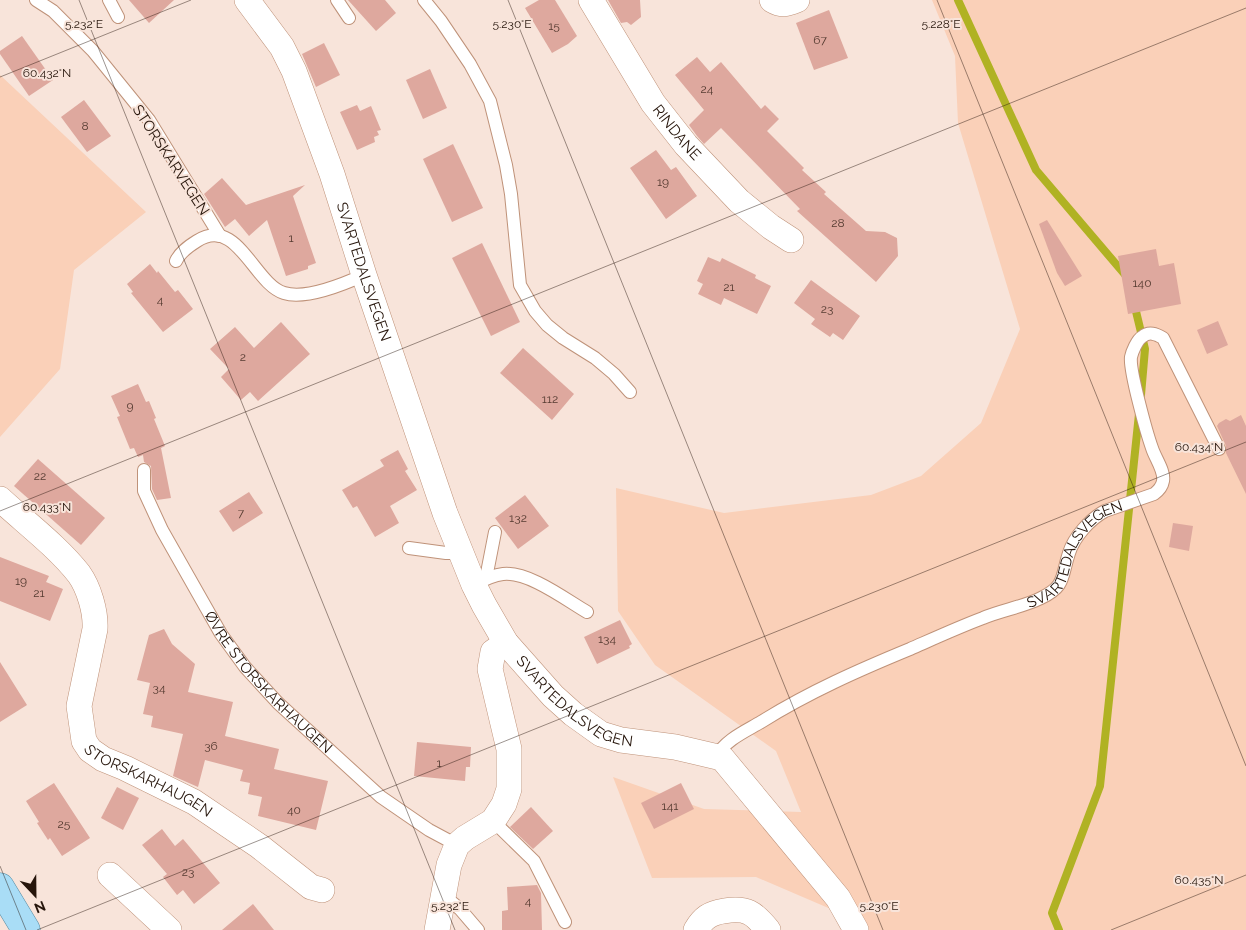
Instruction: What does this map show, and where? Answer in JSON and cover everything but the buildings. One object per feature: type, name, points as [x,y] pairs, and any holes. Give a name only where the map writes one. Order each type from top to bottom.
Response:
[{"type":"main road","points":[[0,887],[26,930]]},
{"type":"street","name":"SVARTEDALSVEGEN","points":[[248,0],[282,48],[294,72],[332,174],[364,275],[460,552],[480,582],[484,605],[506,643],[553,696],[572,714],[600,734],[621,740],[675,747],[722,758],[838,898],[856,930]]},
{"type":"street","name":"RINDANE","points":[[591,0],[653,103],[686,145],[739,201],[771,227],[791,240]]},
{"type":"street","points":[[772,0],[786,5],[797,0]]},
{"type":"street","name":"STORSKARHAUGEN","points":[[0,500],[59,553],[79,575],[86,590],[95,620],[95,629],[79,706],[84,741],[90,750],[103,759],[194,802],[259,846],[311,887],[322,890]]},
{"type":"street","points":[[437,930],[449,865],[457,845],[493,821],[504,804],[509,789],[509,748],[490,669],[493,652],[506,643]]},
{"type":"street","points":[[110,875],[169,930]]},
{"type":"street","points":[[696,930],[702,920],[709,915],[739,909],[759,919],[768,930]]},
{"type":"lane","name":"STORSKARVEGEN","points":[[36,0],[53,11],[93,51],[149,120],[220,236]]},
{"type":"lane","points":[[108,0],[118,17]]},
{"type":"lane","points":[[337,0],[349,18]]},
{"type":"lane","points":[[424,0],[441,21],[470,64],[490,101],[510,187],[520,284],[535,311],[547,325],[563,338],[595,358],[614,374],[630,392]]},
{"type":"lane","name":"STORSKARVEGEN","points":[[176,261],[178,256],[187,247],[211,235],[230,240],[248,257],[265,280],[282,293],[292,295],[314,293],[364,275]]},
{"type":"lane","name":"SVARTEDALSVEGEN","points":[[716,756],[735,737],[836,680],[984,617],[1039,599],[1055,590],[1062,580],[1069,552],[1076,538],[1097,515],[1154,494],[1160,488],[1163,481],[1147,430],[1131,357],[1140,338],[1144,335],[1150,333],[1157,334],[1163,338],[1219,449]]},
{"type":"lane","name":"ØVRE STORSKARHAUGEN","points":[[144,470],[144,491],[162,530],[222,634],[245,666],[278,703],[381,797],[428,830],[457,845]]},
{"type":"lane","points":[[480,582],[495,532]]},
{"type":"lane","points":[[409,548],[446,553],[460,552]]},
{"type":"lane","points":[[480,582],[505,574],[533,579],[586,612]]},
{"type":"lane","points":[[493,821],[534,860],[566,922]]},
{"type":"lane","points":[[444,896],[460,909],[478,930]]},
{"type":"shaded area","points":[[932,0],[1246,0],[1246,930],[863,930],[840,913],[756,877],[652,878],[613,777],[704,809],[801,812],[776,751],[655,665],[618,611],[616,488],[724,513],[871,495],[921,476],[981,423],[1020,329],[958,123],[955,56]]},
{"type":"shaded area","points":[[0,75],[146,212],[74,270],[60,369],[0,437]]},
{"type":"waterway","points":[[958,0],[1036,170],[1127,277]]},
{"type":"waterway","points":[[1134,303],[1145,349],[1141,395]]},
{"type":"waterway","points":[[1059,930],[1052,913],[1100,786],[1139,414]]}]
